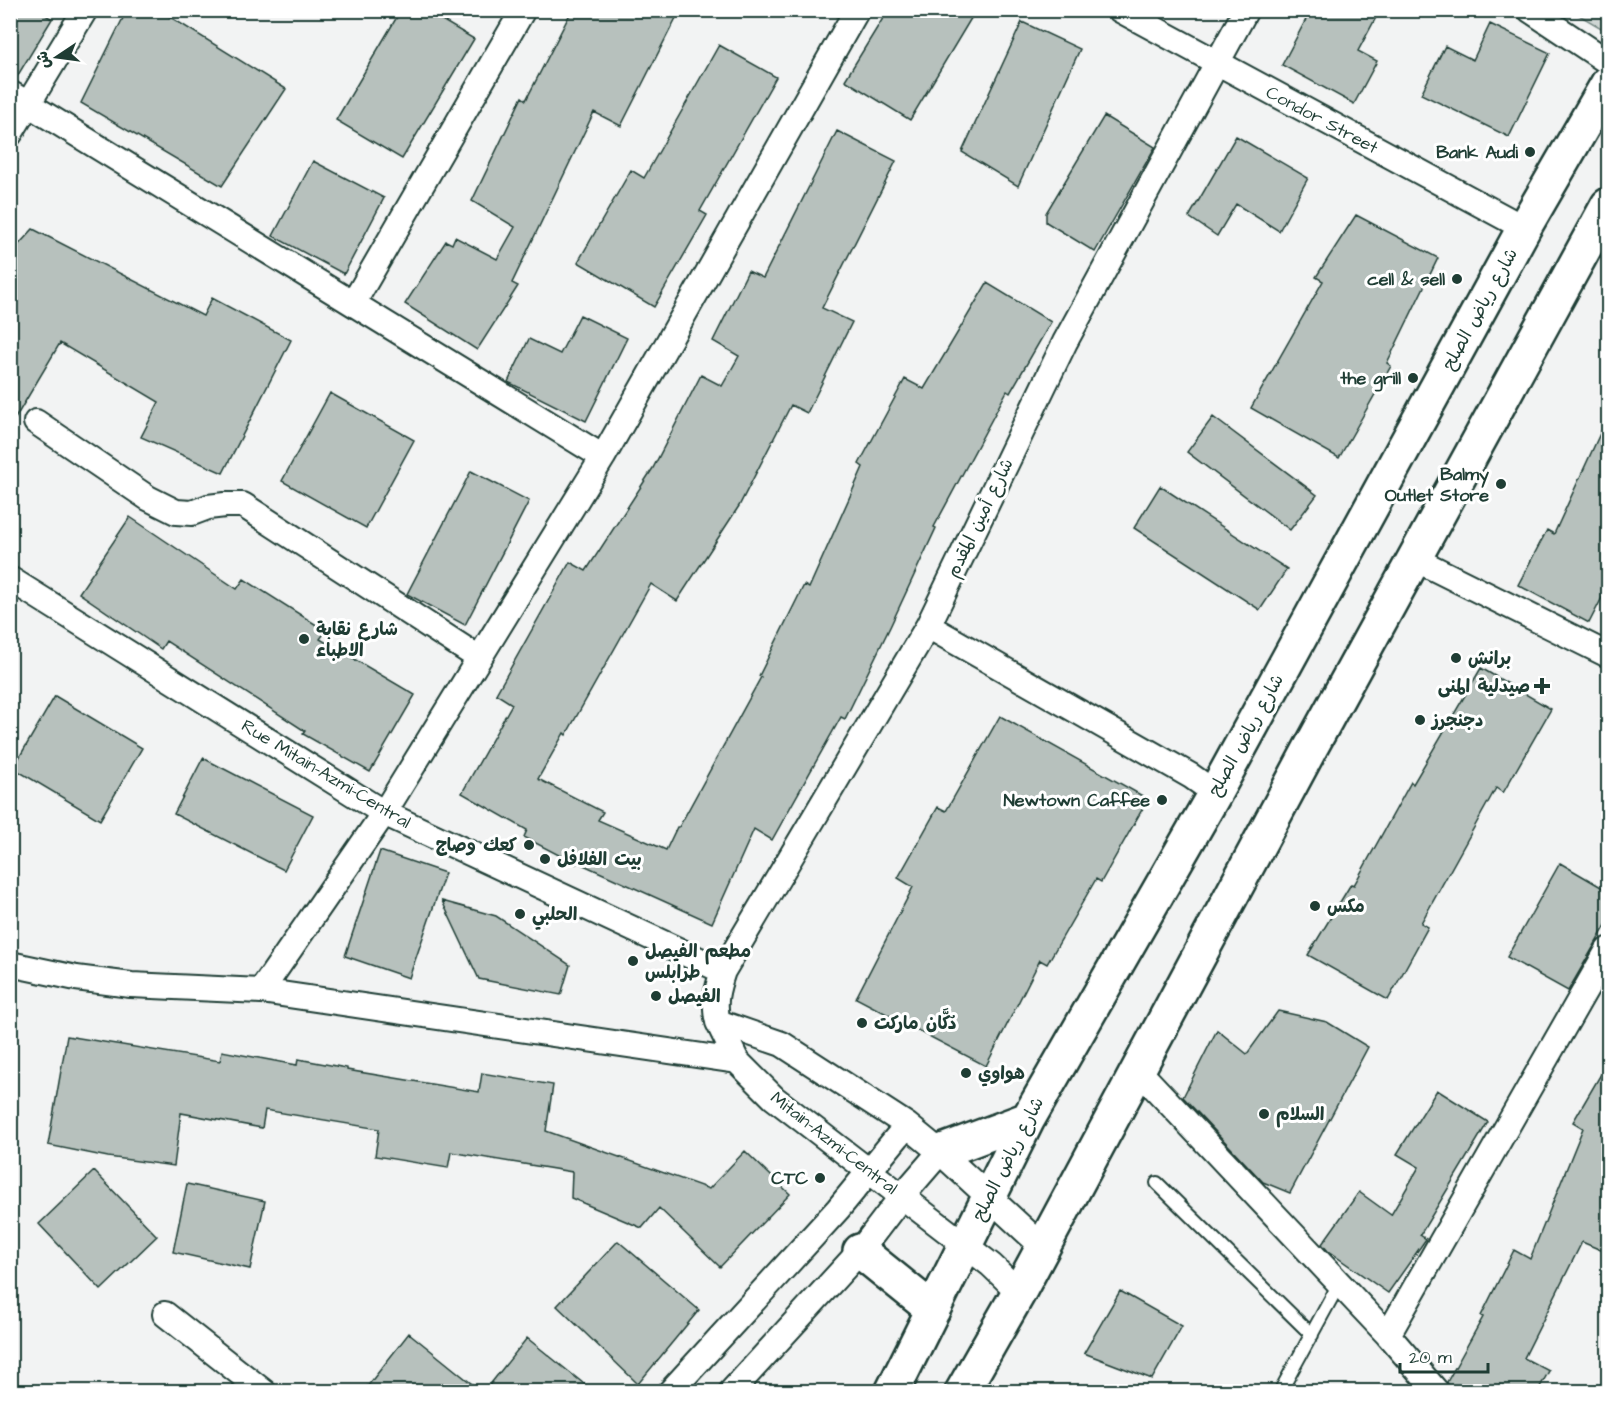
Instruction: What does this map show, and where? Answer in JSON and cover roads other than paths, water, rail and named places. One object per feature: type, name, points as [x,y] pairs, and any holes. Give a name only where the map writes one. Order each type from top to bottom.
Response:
[{"type":"street","points":[[10,134],[20,99],[85,10]]},
{"type":"street","points":[[354,302],[523,10]]},
{"type":"street","points":[[261,992],[384,813],[603,457],[857,10]]},
{"type":"street","name":"Condor Street","points":[[1120,10],[1524,228]]},
{"type":"street","name":"شارع أمين المقدم","points":[[718,1022],[714,1009],[723,971],[928,626],[1065,342],[1246,10]]},
{"type":"street","points":[[1530,10],[1608,62]]},
{"type":"street","name":"شارع رياض الصلح","points":[[892,1392],[988,1195],[1028,1119],[1215,793],[1524,228],[1608,82]]},
{"type":"street","points":[[20,99],[603,457]]},
{"type":"street","points":[[962,1392],[1019,1292],[1311,747],[1608,205]]},
{"type":"street","points":[[36,422],[148,498],[176,512],[192,513],[208,507],[243,505],[479,658]]},
{"type":"street","points":[[1415,559],[1608,655]]},
{"type":"street","name":"Rue Mitain-Azmi-Central","points":[[10,579],[384,813],[723,971]]},
{"type":"street","points":[[928,626],[1181,770],[1215,793]]},
{"type":"street","points":[[1388,1335],[1608,950]]},
{"type":"street","points":[[10,964],[76,978],[131,985],[261,992],[737,1061]]},
{"type":"street","points":[[718,1022],[782,1044],[907,1125],[988,1195],[1043,1247]]},
{"type":"street","name":"Mitain-Azmi-Central","points":[[718,1022],[737,1061],[774,1098],[965,1244],[1019,1292]]},
{"type":"street","points":[[1137,1069],[1388,1335],[1437,1392]]},
{"type":"street","points":[[730,1392],[860,1251],[902,1196],[940,1152],[1028,1119]]},
{"type":"street","points":[[670,1392],[838,1209],[907,1125]]},
{"type":"street","points":[[860,1251],[933,1310]]},
{"type":"street","points":[[165,1314],[264,1392]]},
{"type":"lane","points":[[1157,1183],[1312,1335]]},
{"type":"lane","points":[[1280,1392],[1339,1284]]},
{"type":"place","name":"Bank Audi","points":[[1530,152]]},
{"type":"place","name":"cell & sell","points":[[1457,279]]},
{"type":"place","name":"the grill","points":[[1413,378]]},
{"type":"place","name":"Balmy Outlet Store","points":[[1501,484]]},
{"type":"place","name":"شارع نقابة الاطباء","points":[[304,639]]},
{"type":"place","name":"برانش","points":[[1456,658]]},
{"type":"place","name":"صيدلية المنى","points":[[1542,686]]},
{"type":"place","name":"دجنجرز","points":[[1420,720]]},
{"type":"place","name":"Newtown Caffee","points":[[1162,800]]},
{"type":"place","name":"كعك وصاج","points":[[529,845]]},
{"type":"place","name":"بيت الفلافل","points":[[545,859]]},
{"type":"place","name":"مكس","points":[[1315,906]]},
{"type":"place","name":"الحلبي","points":[[520,914]]},
{"type":"place","name":"مطعم الفيصل طرابلس","points":[[633,961]]},
{"type":"place","name":"الفيصل","points":[[656,996]]},
{"type":"place","name":"دُكَّان ماركت","points":[[862,1023]]},
{"type":"place","name":"هواوي","points":[[966,1073]]},
{"type":"place","name":"السلام","points":[[1264,1114]]},
{"type":"place","name":"CTC","points":[[820,1178]]}]
